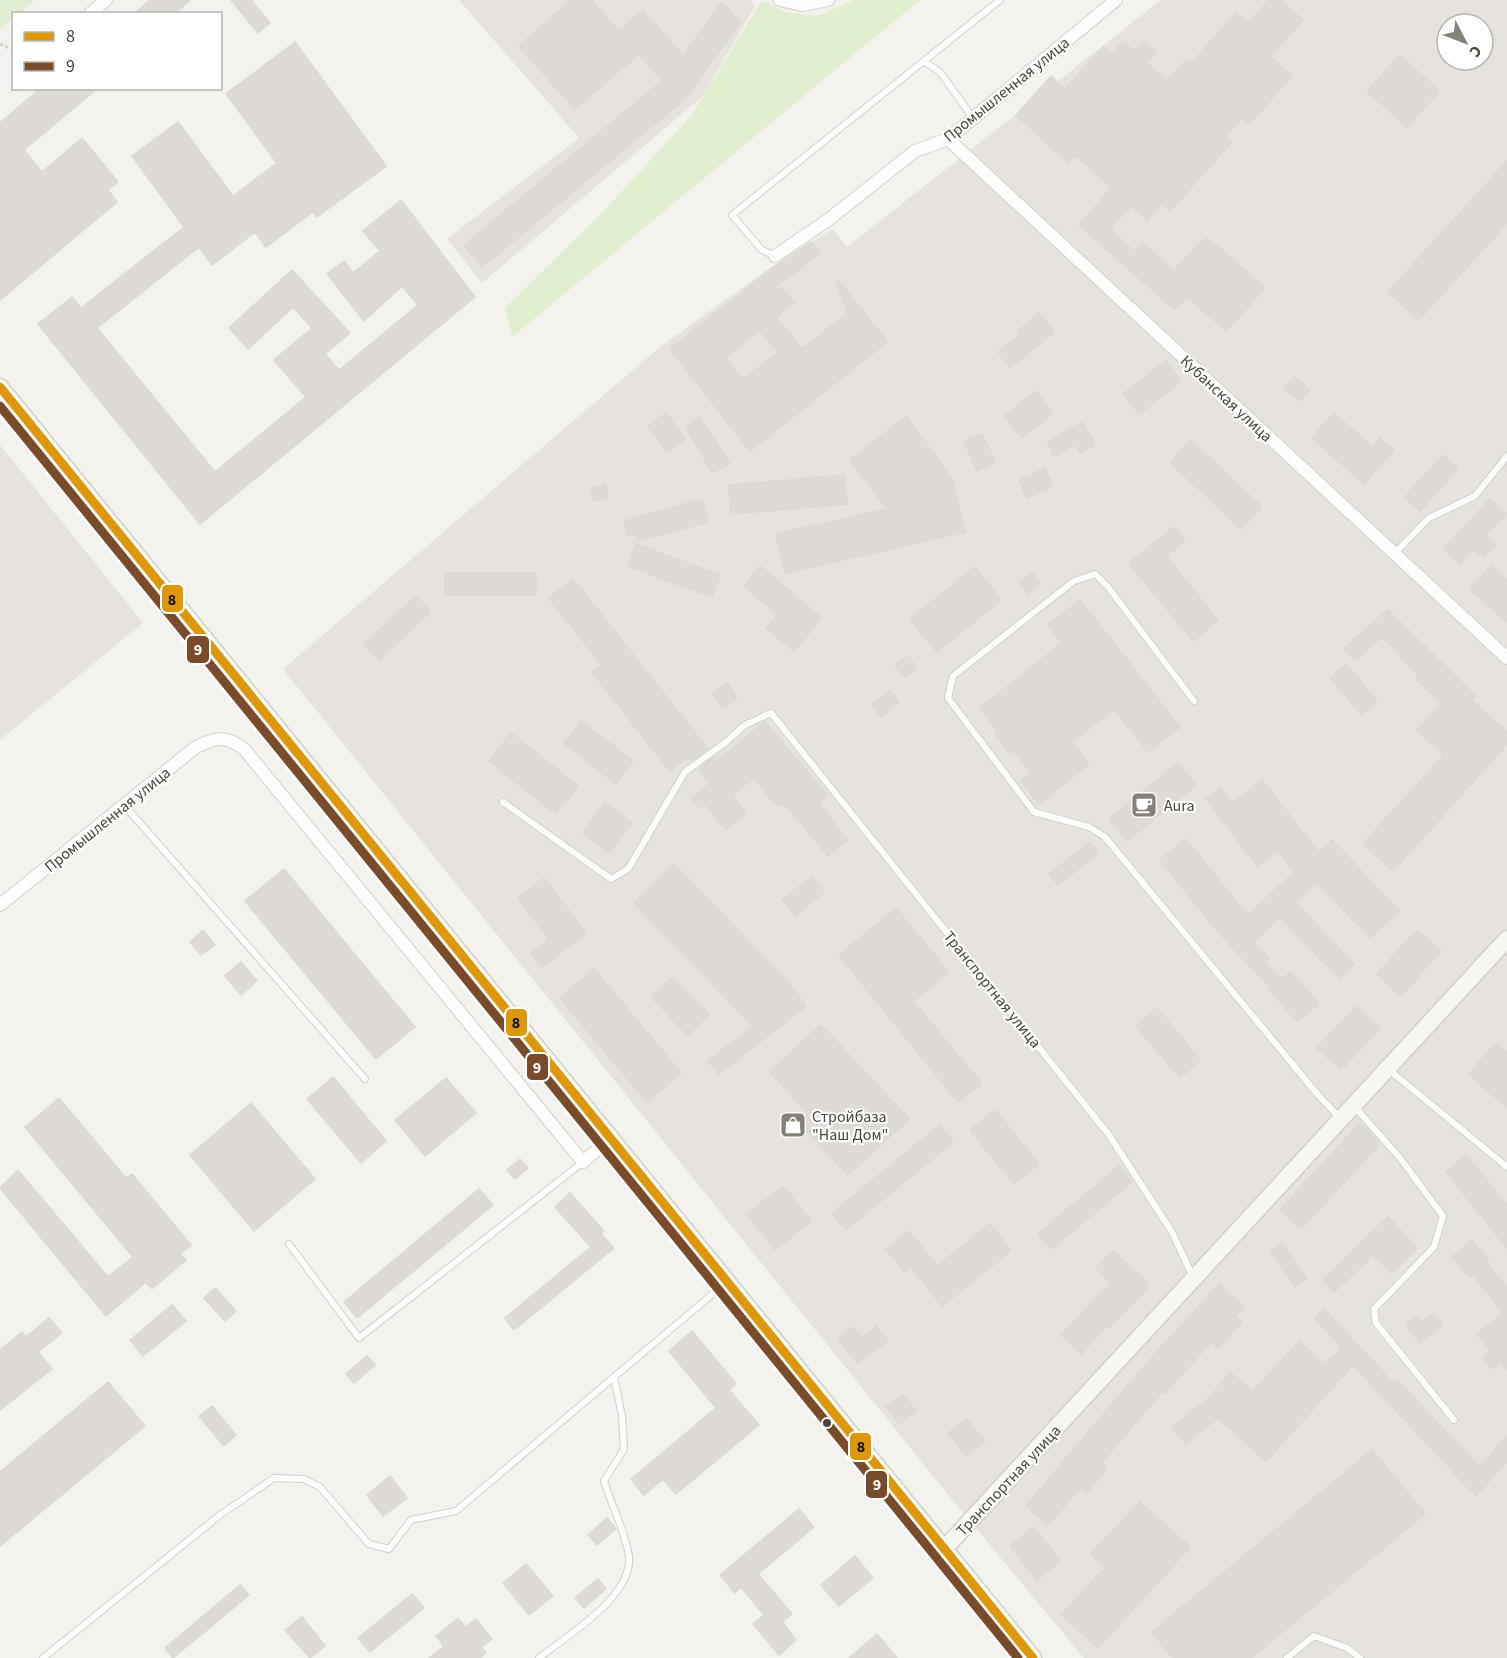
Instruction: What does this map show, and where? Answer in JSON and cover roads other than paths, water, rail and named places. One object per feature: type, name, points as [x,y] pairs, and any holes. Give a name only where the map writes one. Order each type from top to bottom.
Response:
[{"type":"street","points":[[92,12],[106,0]]},
{"type":"street","points":[[780,0],[802,5],[828,0]]},
{"type":"street","name":"Промышленная улица","points":[[775,256],[828,220],[915,151],[948,138],[1116,0]]},
{"type":"street","name":"Кубанская улица","points":[[948,138],[1507,658]]},
{"type":"street","points":[[0,387],[1033,1658]]},
{"type":"street","name":"Промышленная улица","points":[[0,905],[196,747],[217,737],[229,738],[244,748],[583,1162]]},
{"type":"street","name":"Транспортная улица","points":[[945,1548],[1507,939]]},
{"type":"street","points":[[583,1162],[610,1138]]},
{"type":"lane","points":[[775,256],[762,250],[732,215],[1000,0]]},
{"type":"lane","points":[[925,62],[940,72],[973,118]]},
{"type":"lane","points":[[1394,554],[1429,518],[1475,496],[1507,456]]},
{"type":"lane","points":[[1194,701],[1108,587],[1095,574],[1074,581],[953,676],[948,698],[1034,812],[1089,827],[1106,837],[1318,1095],[1341,1119]]},
{"type":"lane","name":"Транспортная улица","points":[[503,802],[611,879],[628,869],[685,772],[745,725],[771,713],[1109,1135],[1172,1232],[1194,1279]]},
{"type":"lane","points":[[124,805],[365,1079]]},
{"type":"lane","points":[[1388,1069],[1507,1167]]},
{"type":"lane","points":[[1353,1106],[1400,1158],[1443,1216],[1434,1247],[1374,1309],[1376,1323],[1454,1420]]},
{"type":"lane","points":[[289,1244],[359,1338],[583,1162]]},
{"type":"lane","points":[[43,1658],[220,1515],[274,1478],[304,1479],[320,1487],[369,1544],[389,1549],[411,1520],[456,1511],[728,1282]]},
{"type":"lane","points":[[539,1658],[607,1604],[628,1576],[629,1552],[604,1481],[624,1449],[622,1416],[614,1377]]},
{"type":"lane","points":[[1287,1658],[1314,1636],[1347,1648],[1360,1658]]},
{"type":"place","name":"Aura","points":[[1144,805]]},
{"type":"place","name":"Стройбаза \"Наш Дом\"","points":[[793,1125]]}]
